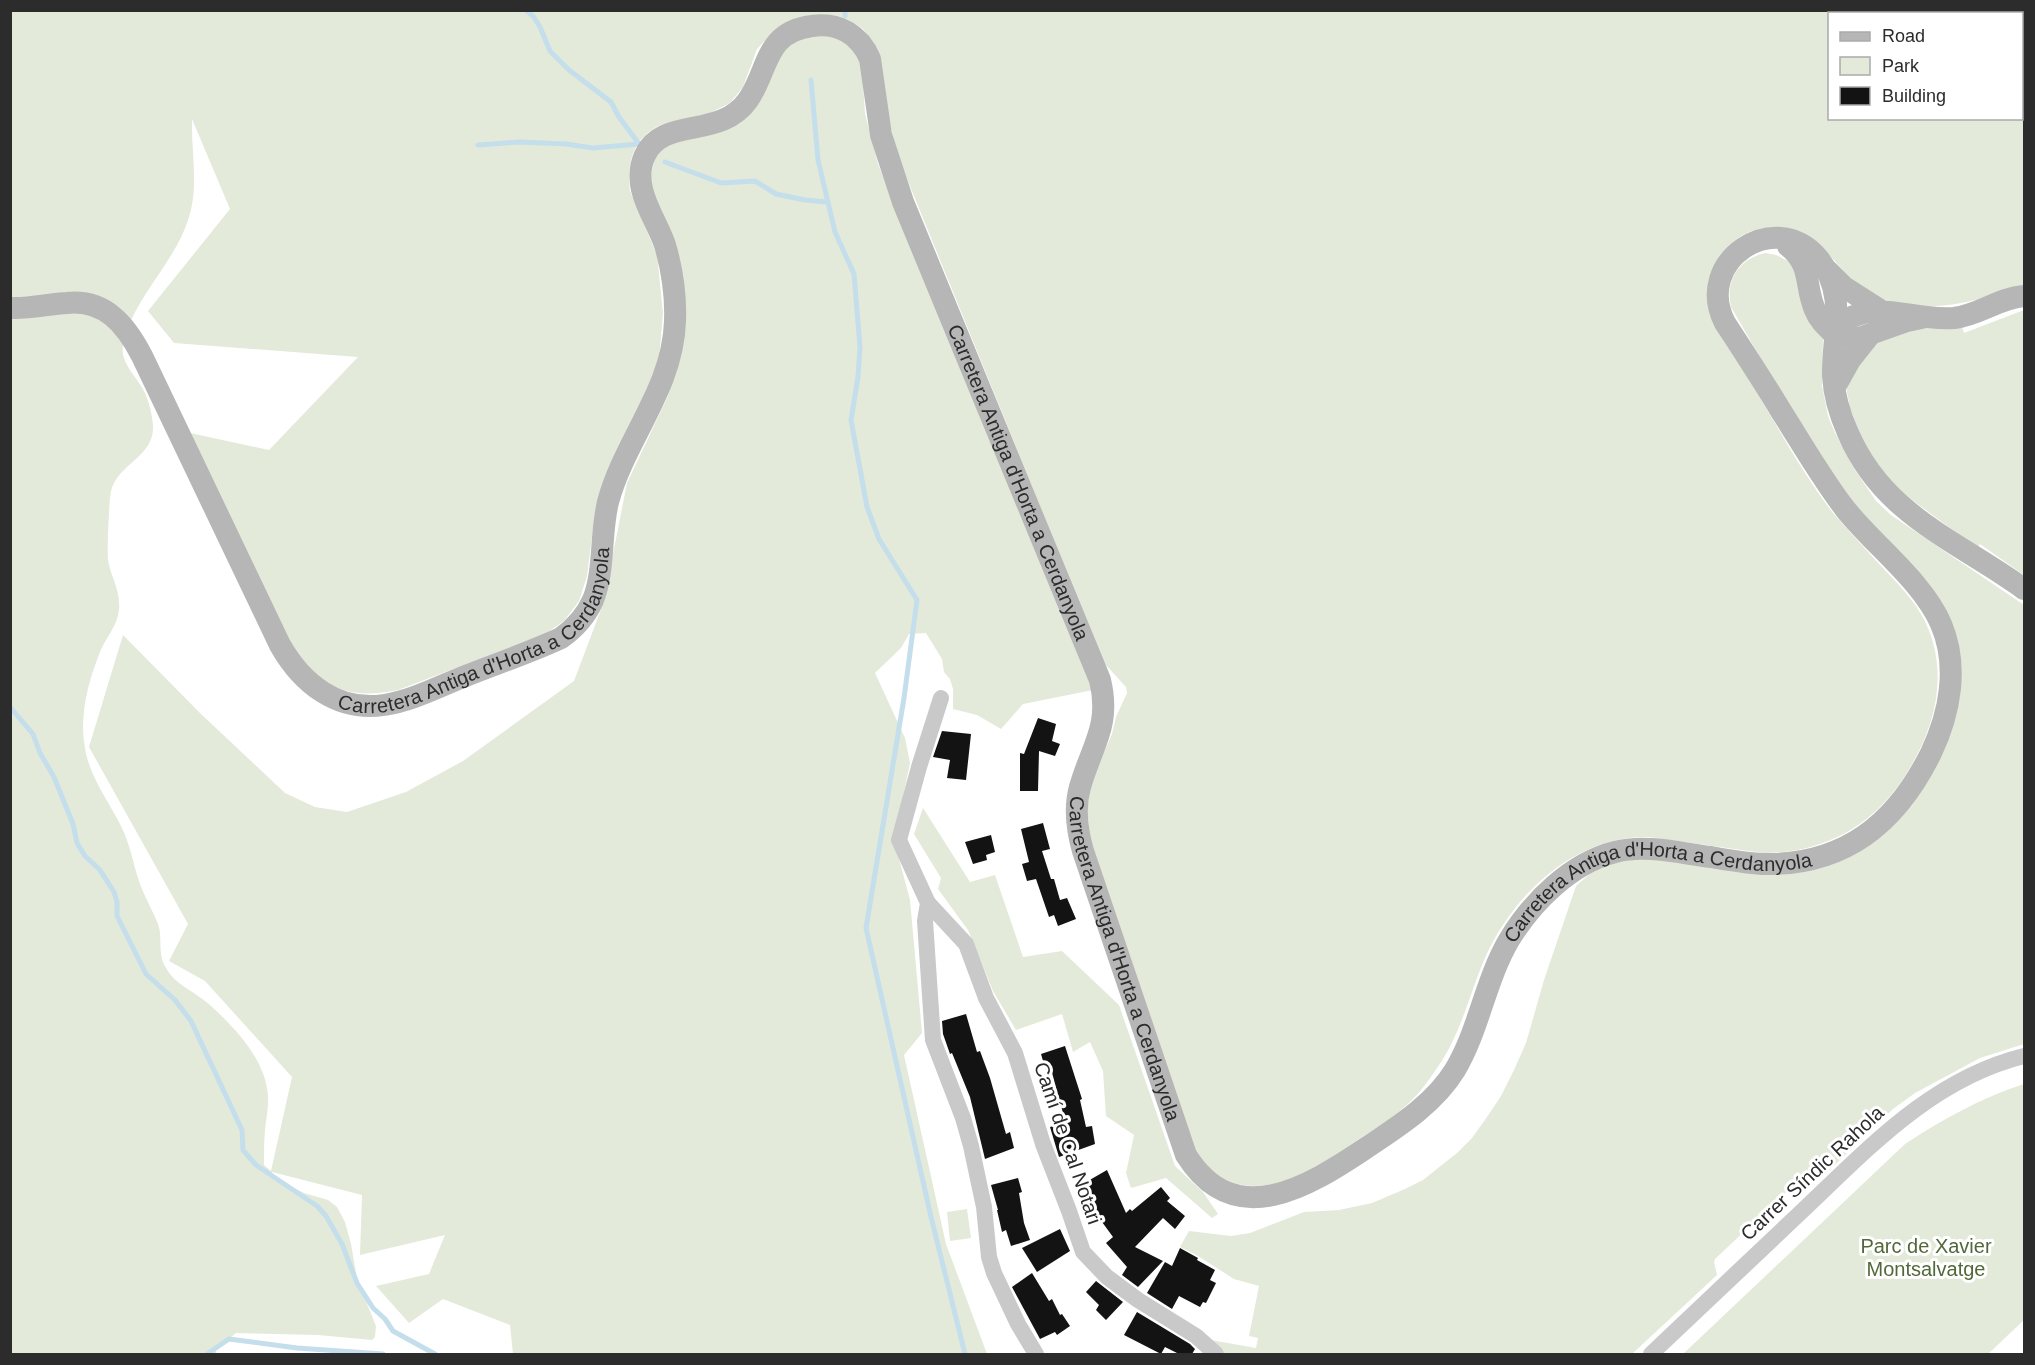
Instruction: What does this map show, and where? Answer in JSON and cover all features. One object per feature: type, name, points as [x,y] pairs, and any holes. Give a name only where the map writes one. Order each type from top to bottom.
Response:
[{"type":"street","name":"Carretera Antiga d'Horta a Cerdanyola","points":[[10,308],[86,303],[105,310],[119,321],[142,356],[280,645],[293,666],[319,690],[342,702],[372,706],[401,701],[561,638],[580,621],[593,600],[599,577],[608,504],[621,469],[662,385],[674,341],[675,303],[669,261],[664,243],[641,189],[642,166],[651,146],[672,132],[707,126],[731,117],[749,99],[770,51],[782,38],[811,26],[840,28],[854,36],[866,50],[870,59],[881,135],[903,202],[1101,680],[1104,694],[1103,720],[1079,788],[1077,804],[1079,836],[1181,1143],[1193,1167],[1212,1184],[1223,1191],[1237,1195],[1264,1197],[1292,1191],[1330,1173],[1400,1125],[1430,1101],[1453,1073],[1464,1053],[1493,972],[1510,938],[1537,904],[1573,872],[1605,855],[1640,848],[1747,863],[1780,864],[1812,859],[1844,848],[1871,832],[1892,813],[1920,773],[1940,731],[1950,693],[1951,658],[1943,628],[1923,594],[1859,526],[1829,487],[1721,314],[1718,304],[1719,282],[1722,272],[1735,254],[1752,243],[1778,239],[1796,242],[1818,258],[1830,276],[1836,296],[1834,389],[1844,423],[1859,456],[1894,501],[1914,517],[2025,589]]},
{"type":"street","points":[[1778,239],[1802,260],[1807,270],[1816,314],[1836,331],[1859,338],[1906,321],[1926,317],[1961,316],[2005,300],[2025,296]]},
{"type":"street","points":[[1824,267],[1844,287],[1880,310]]},
{"type":"street","points":[[1836,331],[1847,318],[1866,312],[1880,310],[1926,317]]},
{"type":"street","points":[[1834,389],[1850,360],[1869,336]]},
{"type":"street","name":"Camí de Cal Notari","points":[[941,698],[919,766],[899,840],[928,903],[966,945],[986,998],[1015,1053],[1043,1144],[1083,1252],[1107,1277],[1138,1300],[1196,1336],[1216,1354]]},
{"type":"street","name":"Camí de Cal Notari","points":[[928,903],[925,921],[933,1040],[971,1146],[984,1207],[989,1257],[994,1273],[1036,1354]]},
{"type":"street","name":"Carrer Síndic Rahola","points":[[1651,1354],[1894,1124],[1942,1090],[1968,1076],[2025,1056]]},
{"type":"green space","points":[[10,11],[2024,11],[2024,287],[1973,301],[1941,306],[1906,305],[1888,301],[1871,295],[1857,285],[1809,237],[1794,230],[1775,227],[1753,231],[1734,241],[1720,255],[1714,268],[1713,318],[1720,335],[1821,497],[1905,592],[1918,609],[1928,628],[1936,659],[1938,678],[1936,697],[1926,735],[1909,770],[1885,802],[1855,827],[1821,844],[1803,849],[1763,853],[1649,837],[1622,839],[1596,846],[1572,858],[1549,873],[1511,913],[1484,960],[1452,1043],[1417,1095],[1390,1118],[1321,1163],[1304,1173],[1267,1185],[1249,1186],[1230,1181],[1210,1169],[1195,1151],[1091,849],[1087,807],[1091,784],[1127,693],[1126,687],[1104,663],[903,169],[895,148],[874,43],[862,28],[847,19],[826,15],[773,32],[757,49],[743,87],[730,103],[710,113],[660,125],[643,137],[633,153],[629,181],[630,191],[657,255],[663,313],[660,349],[656,367],[596,505],[587,576],[579,601],[564,621],[545,634],[398,690],[379,693],[363,693],[336,687],[312,670],[290,643],[190,433],[269,450],[358,357],[174,343],[148,311],[230,209],[192,119],[194,193],[189,217],[174,250],[136,311],[123,345],[126,364],[144,391],[149,404],[153,425],[152,436],[142,453],[115,481],[111,491],[108,560],[119,597],[119,610],[116,622],[100,652],[92,675],[84,711],[83,736],[87,759],[124,833],[141,887],[158,924],[163,963],[175,979],[204,1000],[239,1034],[262,1070],[268,1100],[264,1165],[271,1171],[292,1077],[205,981],[169,961],[188,924],[89,747],[123,635],[201,714],[285,793],[315,807],[347,812],[406,792],[463,761],[574,681],[603,604],[627,483],[667,398],[674,377],[649,183],[655,158],[666,145],[694,138],[771,67],[790,42],[819,34],[838,38],[853,50],[862,67],[865,114],[878,164],[1093,690],[1023,704],[1001,729],[977,715],[953,709],[953,689],[950,679],[944,672],[942,659],[926,633],[909,634],[901,648],[875,673],[905,738],[910,763],[894,840],[910,900],[922,1033],[904,1055],[946,1244],[987,1354],[513,1354],[510,1325],[443,1299],[409,1323],[376,1286],[429,1274],[445,1235],[360,1255],[362,1195],[272,1172],[273,1178],[304,1193],[328,1200],[337,1207],[345,1222],[357,1279],[376,1326],[375,1337],[372,1340],[318,1335],[236,1333],[216,1349],[216,1354],[11,1354]]},
{"type":"green space","points":[[1765,253],[1776,255],[1792,263],[1823,338],[1822,386],[1828,416],[1853,467],[1876,501],[1891,515],[2024,605],[2024,1044],[1980,1058],[1915,1093],[1893,1109],[1820,1179],[1808,1176],[1801,1178],[1715,1259],[1717,1275],[1632,1354],[1222,1354],[1205,1339],[1256,1348],[1258,1338],[1249,1336],[1259,1286],[1234,1279],[1180,1247],[1189,1231],[1231,1236],[1250,1233],[1304,1212],[1339,1210],[1372,1203],[1423,1180],[1457,1153],[1472,1138],[1487,1117],[1514,1070],[1526,1043],[1544,980],[1576,886],[1594,870],[1616,860],[1662,859],[1740,870],[1890,827],[1958,664],[1871,527],[1801,428],[1731,307],[1730,288],[1736,272],[1748,260]]},
{"type":"green space","points":[[2024,310],[2024,575],[1980,544],[1977,548],[1898,489],[1878,466],[1863,441],[1850,408],[1847,383],[1869,345],[1904,329],[1962,327],[1964,333]]},
{"type":"green space","points":[[923,808],[970,882],[995,875],[1023,957],[1062,951],[1119,1005],[1175,1166],[1203,1192],[1218,1214],[1212,1218],[1166,1178],[1131,1188],[1126,1173],[1134,1135],[1106,1116],[1103,1071],[1090,1042],[1073,1052],[1062,1014],[1016,1030],[993,991],[968,930],[938,889],[941,878],[914,834]]},
{"type":"green space","name":"Parc de Xavier Montsalvatge","points":[[2024,1084],[2024,1320],[1988,1354],[1683,1354],[1905,1144],[1963,1110]]},
{"type":"green space","points":[[967,1209],[971,1238],[950,1241],[947,1212]]},
{"type":"building","points":[[1038,718],[1056,724],[1052,741],[1060,744],[1055,756],[1039,751],[1038,791],[1020,791],[1020,753],[1024,754]]},
{"type":"building","points":[[942,731],[971,734],[966,780],[947,778],[950,760],[933,757]]},
{"type":"building","points":[[1043,823],[1050,849],[1042,851],[1051,879],[1054,879],[1060,900],[1067,898],[1076,919],[1058,926],[1054,915],[1049,917],[1036,879],[1027,881],[1022,864],[1029,862],[1021,829]]},
{"type":"building","points":[[991,835],[995,852],[986,855],[987,860],[973,864],[965,842]]},
{"type":"building","points":[[966,1014],[977,1052],[980,1051],[990,1078],[1006,1134],[1010,1132],[1014,1148],[985,1159],[970,1097],[943,1034],[942,1021]]},
{"type":"building","points":[[1065,1046],[1082,1099],[1080,1100],[1086,1127],[1092,1126],[1095,1144],[1059,1157],[1050,1127],[1057,1125],[1055,1116],[1063,1113],[1051,1069],[1046,1071],[1041,1054]]},
{"type":"building","points":[[1107,1170],[1126,1213],[1130,1209],[1132,1211],[1161,1187],[1170,1198],[1167,1201],[1185,1216],[1175,1229],[1163,1218],[1135,1247],[1163,1261],[1138,1287],[1122,1275],[1127,1267],[1106,1243],[1113,1237],[1094,1211],[1096,1209],[1081,1185]]},
{"type":"building","points":[[1018,1178],[1022,1192],[1019,1193],[1024,1223],[1030,1240],[1011,1246],[1006,1230],[1002,1232],[991,1185]]},
{"type":"building","points":[[1060,1229],[1070,1251],[1037,1272],[1022,1248]]},
{"type":"building","points":[[1180,1248],[1215,1270],[1210,1280],[1216,1283],[1206,1303],[1203,1302],[1200,1307],[1179,1296],[1172,1309],[1147,1293],[1165,1262],[1172,1266]]},
{"type":"building","points":[[1032,1273],[1049,1301],[1052,1299],[1060,1315],[1062,1314],[1070,1326],[1057,1335],[1055,1332],[1040,1339],[1012,1287]]},
{"type":"building","points":[[1096,1281],[1123,1302],[1106,1320],[1096,1310],[1099,1305],[1086,1292]]},
{"type":"building","points":[[1137,1312],[1190,1344],[1195,1349],[1192,1354],[1179,1354],[1165,1347],[1161,1354],[1124,1335]]},
{"type":"waterway","points":[[526,10],[540,27],[550,51],[569,70],[611,102],[639,144]]},
{"type":"waterway","points":[[845,10],[845,16]]},
{"type":"waterway","points":[[811,80],[818,160],[835,232],[854,274],[860,347],[851,420],[867,507],[879,539],[917,600],[904,698],[866,928],[931,1217],[965,1354]]},
{"type":"waterway","points":[[478,145],[520,142],[593,148],[639,144]]},
{"type":"waterway","points":[[665,162],[721,183],[755,181],[776,194],[827,202]]},
{"type":"waterway","points":[[10,707],[33,734],[73,824],[77,843],[85,856],[100,870],[114,892],[117,916],[146,974],[175,1000],[191,1021],[242,1130],[243,1150],[256,1165],[317,1206],[326,1216],[342,1244],[357,1283],[373,1308],[385,1319],[393,1331],[435,1354]]},
{"type":"waterway","points":[[207,1354],[229,1339],[297,1348],[383,1354]]}]
